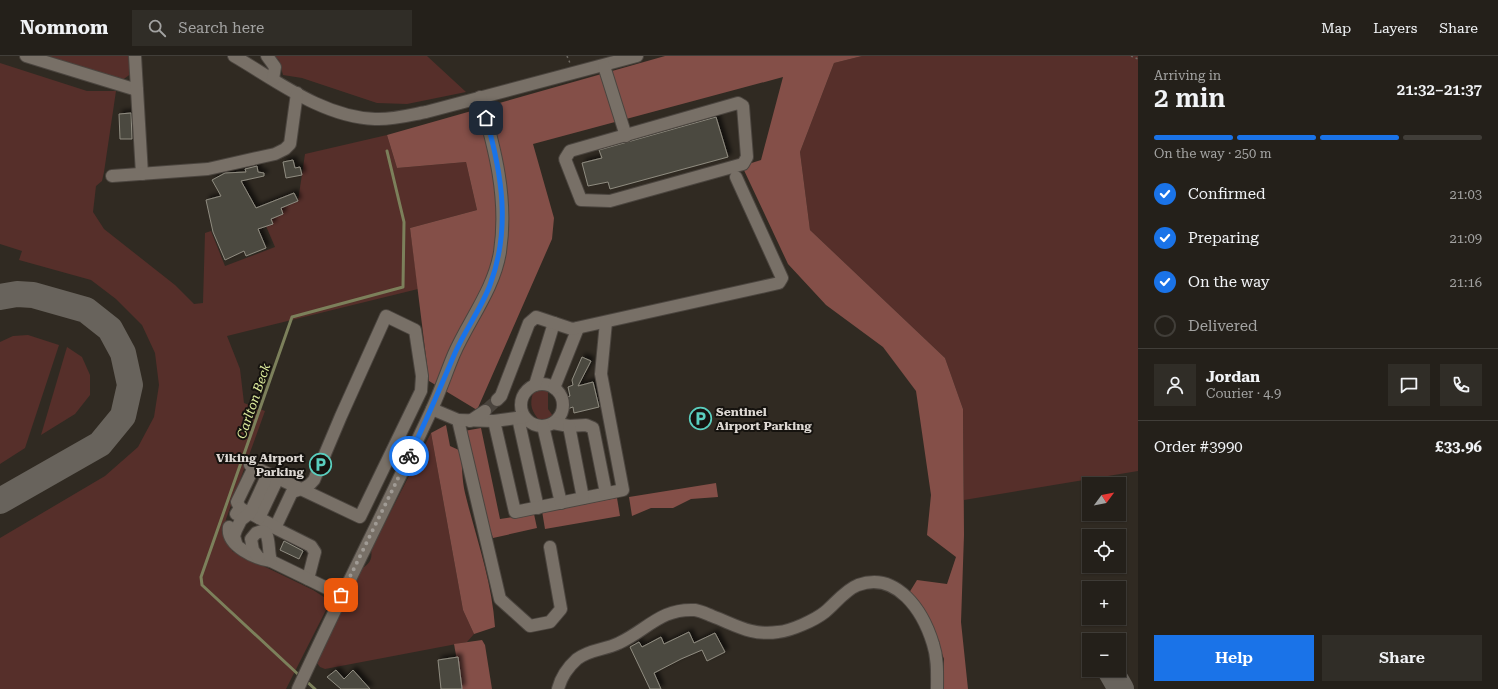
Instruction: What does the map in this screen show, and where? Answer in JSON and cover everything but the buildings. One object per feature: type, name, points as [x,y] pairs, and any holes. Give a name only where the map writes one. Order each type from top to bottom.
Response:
[{"type":"street","points":[[26,56],[137,90]]},
{"type":"street","points":[[135,56],[142,174]]},
{"type":"street","points":[[234,56],[317,103],[346,115],[375,119],[403,117],[604,66],[636,56]]},
{"type":"street","points":[[267,56],[275,67],[273,79]]},
{"type":"street","points":[[604,66],[626,136]]},
{"type":"street","points":[[112,176],[208,169],[276,154],[286,149],[290,144],[297,93]]},
{"type":"street","points":[[298,688],[341,595],[432,409],[455,352],[490,286],[500,253],[503,218],[501,184],[496,154],[480,97]]},
{"type":"street","points":[[738,103],[743,106],[746,161],[743,164],[610,201],[581,200],[565,159],[570,151],[626,136],[738,103]]},
{"type":"street","points":[[497,400],[501,396],[529,323],[536,317],[575,329],[779,282],[782,278],[736,177]]},
{"type":"street","points":[[264,471],[300,489],[360,517],[421,391],[422,376],[415,330],[386,316],[314,480],[309,486],[300,489],[292,492],[276,527]]},
{"type":"street","points":[[494,421],[516,512],[623,490],[601,374],[606,322]]},
{"type":"street","points":[[535,386],[554,323]]},
{"type":"street","points":[[554,388],[575,329]]},
{"type":"street","points":[[538,508],[521,417],[521,401],[524,394],[535,386],[548,385],[559,393],[563,406],[558,419],[548,425]]},
{"type":"street","points":[[432,409],[464,421],[494,421],[521,417],[533,424],[569,426],[586,425],[593,428],[606,493]]},
{"type":"street","points":[[464,421],[485,411]]},
{"type":"street","points":[[464,421],[500,599],[530,626],[550,622],[561,609],[550,547]]},
{"type":"street","points":[[548,425],[560,503]]},
{"type":"street","points":[[569,426],[582,498]]},
{"type":"street","points":[[264,471],[237,502],[247,513],[312,546],[315,552],[308,579]]},
{"type":"street","points":[[237,544],[234,536],[236,530],[241,520],[247,513],[264,471]]},
{"type":"street","points":[[228,527],[228,532],[241,549],[271,561],[341,595]]},
{"type":"street","points":[[258,557],[253,550],[251,539],[256,533],[262,531],[266,533],[269,540],[268,547],[271,561]]},
{"type":"street","points":[[558,689],[569,667],[578,658],[589,652],[620,643],[663,615],[678,610],[697,610],[742,630],[764,634],[781,632],[812,620],[856,586],[873,581],[890,584],[905,594],[920,614],[934,644],[937,664],[937,689]]},
{"type":"path","points":[[1131,56],[1138,59]]},
{"type":"shaded area","points":[[47,56],[132,56],[132,73],[121,81],[58,65],[55,58]]},
{"type":"shaded area","points":[[273,56],[427,56],[466,92],[407,104],[377,103],[302,78],[283,75],[279,60]]},
{"type":"shaded area","points":[[665,56],[862,56],[834,63],[800,152],[810,230],[945,358],[963,409],[964,535],[961,622],[968,689],[943,689],[944,659],[928,616],[909,593],[917,580],[947,584],[956,557],[927,535],[931,495],[916,391],[883,347],[826,305],[788,264],[742,166],[761,160],[783,77],[533,144],[554,218],[552,239],[477,410],[429,381],[410,228],[477,210],[466,162],[397,168],[387,135]]},
{"type":"shaded area","points":[[862,56],[1138,56],[1138,471],[1102,477],[1082,477],[1082,480],[964,500],[963,409],[945,358],[810,230],[800,152],[834,63]]},
{"type":"shaded area","points":[[0,63],[87,91],[116,91],[104,172],[102,181],[96,186],[93,212],[104,229],[175,285],[194,304],[203,303],[205,233],[211,231],[225,266],[275,247],[266,226],[281,208],[298,201],[305,154],[387,135],[397,168],[466,162],[477,210],[410,228],[418,289],[227,336],[240,369],[244,403],[265,411],[226,519],[224,535],[227,544],[233,547],[232,551],[313,590],[327,599],[327,608],[286,689],[0,689],[0,538],[105,476],[138,447],[154,417],[159,385],[155,353],[142,325],[116,299],[91,280],[19,260],[22,251],[0,244]]},
{"type":"shaded area","points":[[28,335],[59,345],[25,448],[0,464],[0,342],[13,336]]},
{"type":"shaded area","points":[[67,347],[82,357],[90,375],[90,395],[75,414],[41,435]]},
{"type":"shaded area","points":[[545,387],[548,388],[548,409],[553,416],[540,421],[535,415],[531,401],[533,393]]},
{"type":"shaded area","points":[[446,425],[450,446],[461,451],[465,493],[491,593],[495,627],[474,634],[463,610],[431,433]]},
{"type":"shaded area","points":[[481,428],[500,519],[534,514],[537,528],[493,538],[481,502],[464,431]]},
{"type":"shaded area","points":[[431,433],[463,610],[474,634],[467,642],[325,669],[320,667],[317,663],[359,570],[370,560],[371,550]]},
{"type":"shaded area","points":[[716,483],[718,497],[691,499],[673,508],[651,508],[632,516],[629,497]]},
{"type":"shaded area","points":[[617,498],[620,516],[545,529],[542,511]]},
{"type":"shaded area","points":[[482,640],[485,645],[492,689],[462,689],[454,644]]},
{"type":"waterway","name":"Carlton Beck","points":[[301,677],[202,585],[201,577],[292,317],[403,287],[404,222],[387,151]]},
{"type":"waterway","name":"Carlton Beck","points":[[305,680],[315,689]]},
{"type":"taxiway","points":[[0,297],[17,294],[33,295],[86,310],[110,329],[123,353],[130,385],[123,416],[100,444],[0,501]]},
{"type":"taxiway","points":[[1114,677],[1121,689]]},
{"type":"tunnel","points":[[485,411],[497,400]]},
{"type":"way so far","points":[[341,595],[409,456]]},
{"type":"place","name":"Sentinel Airport Parking","points":[[700,419]]},
{"type":"place","name":"Viking Airport Parking","points":[[320,465]]},
{"type":"route","points":[[409,456],[432,409],[455,352],[490,286],[500,253],[503,218],[501,184],[496,154],[486,118]]}]
